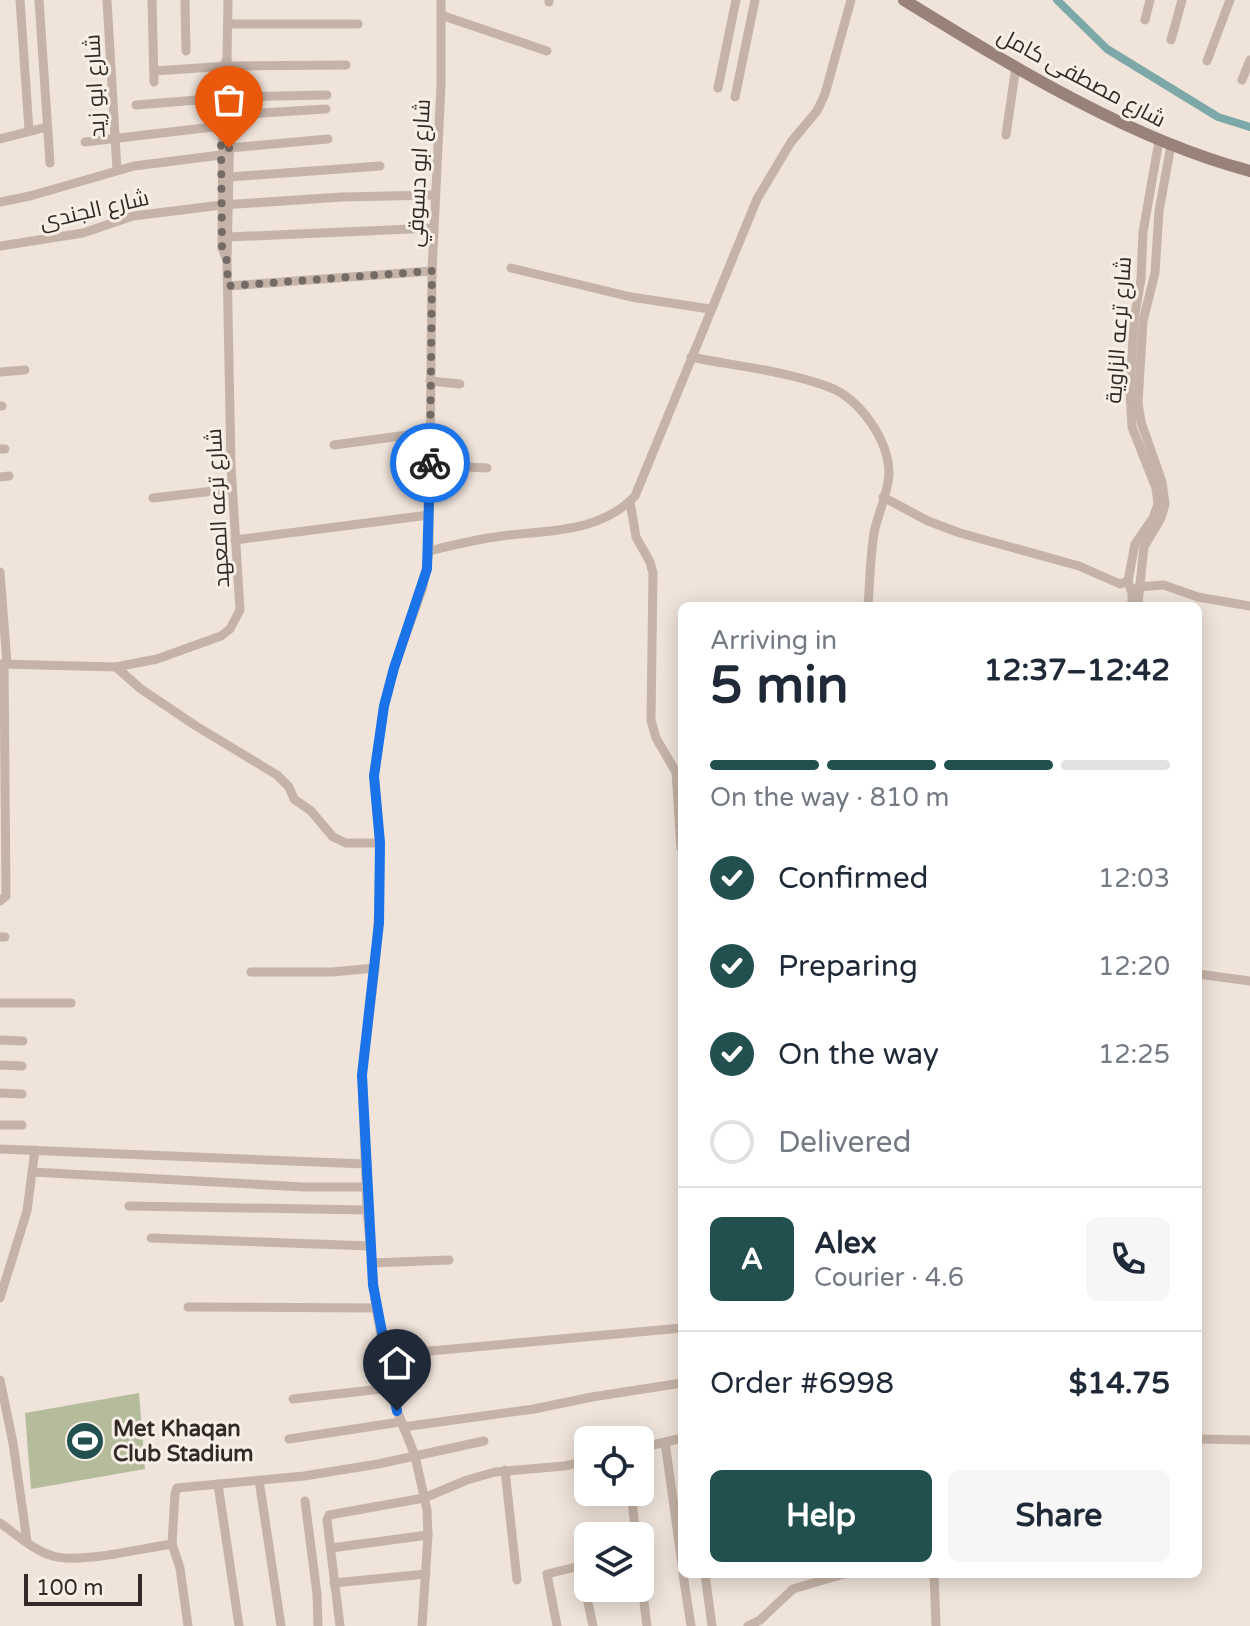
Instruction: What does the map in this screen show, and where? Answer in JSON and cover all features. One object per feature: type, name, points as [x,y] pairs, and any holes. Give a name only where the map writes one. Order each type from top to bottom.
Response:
[{"type":"main road","name":"شارع مصطفى كامل","points":[[904,0],[1016,66],[1165,143],[1250,171]]},
{"type":"street","points":[[20,0],[29,130]]},
{"type":"street","points":[[39,0],[50,163]]},
{"type":"street","name":"شارع ابو زيد","points":[[107,0],[117,170]]},
{"type":"street","points":[[152,0],[154,76],[226,64],[346,65]]},
{"type":"street","points":[[185,0],[186,51]]},
{"type":"street","name":"شارع ترعه المعهد","points":[[225,137],[221,126],[225,98],[228,0]]},
{"type":"street","name":"شارع ابو دسوقي","points":[[422,1626],[428,1535],[424,1498],[415,1456],[390,1388],[376,1308],[367,1210],[362,1075],[375,968],[380,843],[374,776],[384,706],[425,579],[429,551],[432,271],[441,74],[441,0]]},
{"type":"street","points":[[718,88],[736,0]]},
{"type":"street","points":[[735,97],[755,0]]},
{"type":"street","points":[[429,551],[479,540],[580,527],[630,502],[641,487],[710,309],[757,199],[791,142],[820,105],[828,87],[851,0]]},
{"type":"street","points":[[1145,20],[1150,0]]},
{"type":"street","points":[[1171,40],[1182,0]]},
{"type":"street","points":[[1207,61],[1230,0]]},
{"type":"street","points":[[441,15],[547,51]]},
{"type":"street","points":[[228,24],[358,24]]},
{"type":"street","points":[[1242,80],[1250,60]]},
{"type":"street","points":[[1006,135],[1016,66]]},
{"type":"street","points":[[136,105],[327,95]]},
{"type":"street","name":"شارع ترعه المعهد","points":[[116,667],[157,659],[221,636],[230,629],[240,610],[231,489],[229,237],[225,152],[230,115],[225,98]]},
{"type":"street","points":[[230,115],[326,109]]},
{"type":"street","points":[[85,142],[221,126]]},
{"type":"street","points":[[0,139],[47,127]]},
{"type":"street","points":[[0,202],[117,170],[328,139]]},
{"type":"street","name":"شارع ترعه الزاوية","points":[[1132,602],[1128,581],[1135,544],[1149,526],[1158,504],[1156,488],[1132,427],[1130,390],[1143,227],[1165,143]]},
{"type":"street","name":"شارع ترعه الزاوية","points":[[1138,602],[1144,547],[1161,518],[1165,504],[1162,482],[1141,422],[1138,403],[1143,321],[1155,273],[1165,143]]},
{"type":"street","name":"شارع ترعه المعهد","points":[[225,152],[229,177],[222,248],[227,261]]},
{"type":"street","points":[[229,177],[380,166]]},
{"type":"street","name":"شارع الجندى","points":[[0,246],[83,233],[127,217],[226,205],[342,197],[435,195]]},
{"type":"street","points":[[229,237],[433,228]]},
{"type":"street","points":[[511,268],[631,297],[710,309]]},
{"type":"street","points":[[228,286],[432,271]]},
{"type":"street","points":[[691,357],[832,388],[867,418],[887,457],[889,472],[874,533],[868,602]]},
{"type":"street","points":[[0,372],[25,370]]},
{"type":"street","points":[[430,381],[460,384]]},
{"type":"street","points":[[334,445],[430,432]]},
{"type":"street","points":[[430,465],[487,468]]},
{"type":"street","points":[[153,498],[231,489]]},
{"type":"street","points":[[883,497],[960,533],[1068,562],[1120,584],[1128,581]]},
{"type":"street","points":[[630,502],[636,537],[653,573],[651,720],[656,738],[676,772],[678,802]]},
{"type":"street","points":[[235,540],[429,515]]},
{"type":"street","points":[[0,572],[6,896],[0,901]]},
{"type":"street","points":[[1138,587],[1164,585],[1198,597],[1250,606]]},
{"type":"street","points":[[4,664],[116,667],[141,689],[196,726],[277,775],[289,787],[294,799],[311,811],[333,837],[346,843],[380,843]]},
{"type":"street","points":[[251,972],[332,972],[375,968]]},
{"type":"street","points":[[1202,975],[1250,981]]},
{"type":"street","points":[[0,1003],[71,1003]]},
{"type":"street","points":[[0,1040],[23,1041]]},
{"type":"street","points":[[0,1065],[22,1066]]},
{"type":"street","points":[[0,1093],[22,1094]]},
{"type":"street","points":[[0,1125],[22,1125]]},
{"type":"street","points":[[0,1149],[365,1164]]},
{"type":"street","points":[[0,1296],[27,1211],[35,1150]]},
{"type":"street","points":[[32,1172],[290,1186],[367,1187]]},
{"type":"street","points":[[129,1206],[367,1210]]},
{"type":"street","points":[[151,1238],[370,1246]]},
{"type":"street","points":[[371,1263],[449,1260]]},
{"type":"street","points":[[188,1307],[376,1308]]},
{"type":"street","points":[[386,1355],[678,1328]]},
{"type":"street","points":[[0,1380],[13,1443],[27,1541]]},
{"type":"street","points":[[289,1439],[534,1409],[678,1384]]},
{"type":"street","points":[[293,1399],[390,1388]]},
{"type":"street","points":[[654,1445],[678,1439]]},
{"type":"street","points":[[1202,1439],[1250,1440]]},
{"type":"street","points":[[188,1626],[180,1568],[172,1544],[175,1490],[317,1474],[484,1441]]},
{"type":"street","points":[[665,1442],[678,1535]]},
{"type":"street","points":[[340,1626],[327,1520],[329,1515],[424,1498],[467,1480],[505,1470],[574,1464]]},
{"type":"street","points":[[505,1470],[517,1580]]},
{"type":"street","points":[[259,1480],[281,1626]]},
{"type":"street","points":[[218,1484],[239,1626]]},
{"type":"street","points":[[305,1501],[318,1626]]},
{"type":"street","points":[[0,1523],[55,1557],[88,1557],[172,1544]]},
{"type":"street","points":[[331,1548],[428,1535]]},
{"type":"street","points":[[557,1626],[547,1574],[574,1567]]},
{"type":"street","points":[[334,1583],[426,1574]]},
{"type":"street","points":[[684,1578],[691,1626]]},
{"type":"street","points":[[706,1578],[712,1626]]},
{"type":"street","points":[[748,1626],[760,1620],[793,1589],[830,1578]]},
{"type":"street","points":[[934,1578],[936,1626]]},
{"type":"street","points":[[589,1602],[593,1626]]},
{"type":"street","points":[[644,1602],[647,1626]]},
{"type":"green space","name":"Met Khaqan Club Stadium","points":[[139,1393],[145,1469],[31,1489],[25,1413]]},
{"type":"waterway","points":[[1057,0],[1107,49],[1218,117],[1250,127]]},
{"type":"way so far","points":[[229,148],[230,136],[221,138],[222,248],[227,261],[228,286],[432,271],[430,463]]},
{"type":"place","name":"Met Khaqan Club Stadium","points":[[85,1441]]},
{"type":"route","points":[[397,1411],[390,1388],[373,1285],[362,1075],[379,923],[380,843],[374,776],[384,706],[427,569],[430,463]]}]
